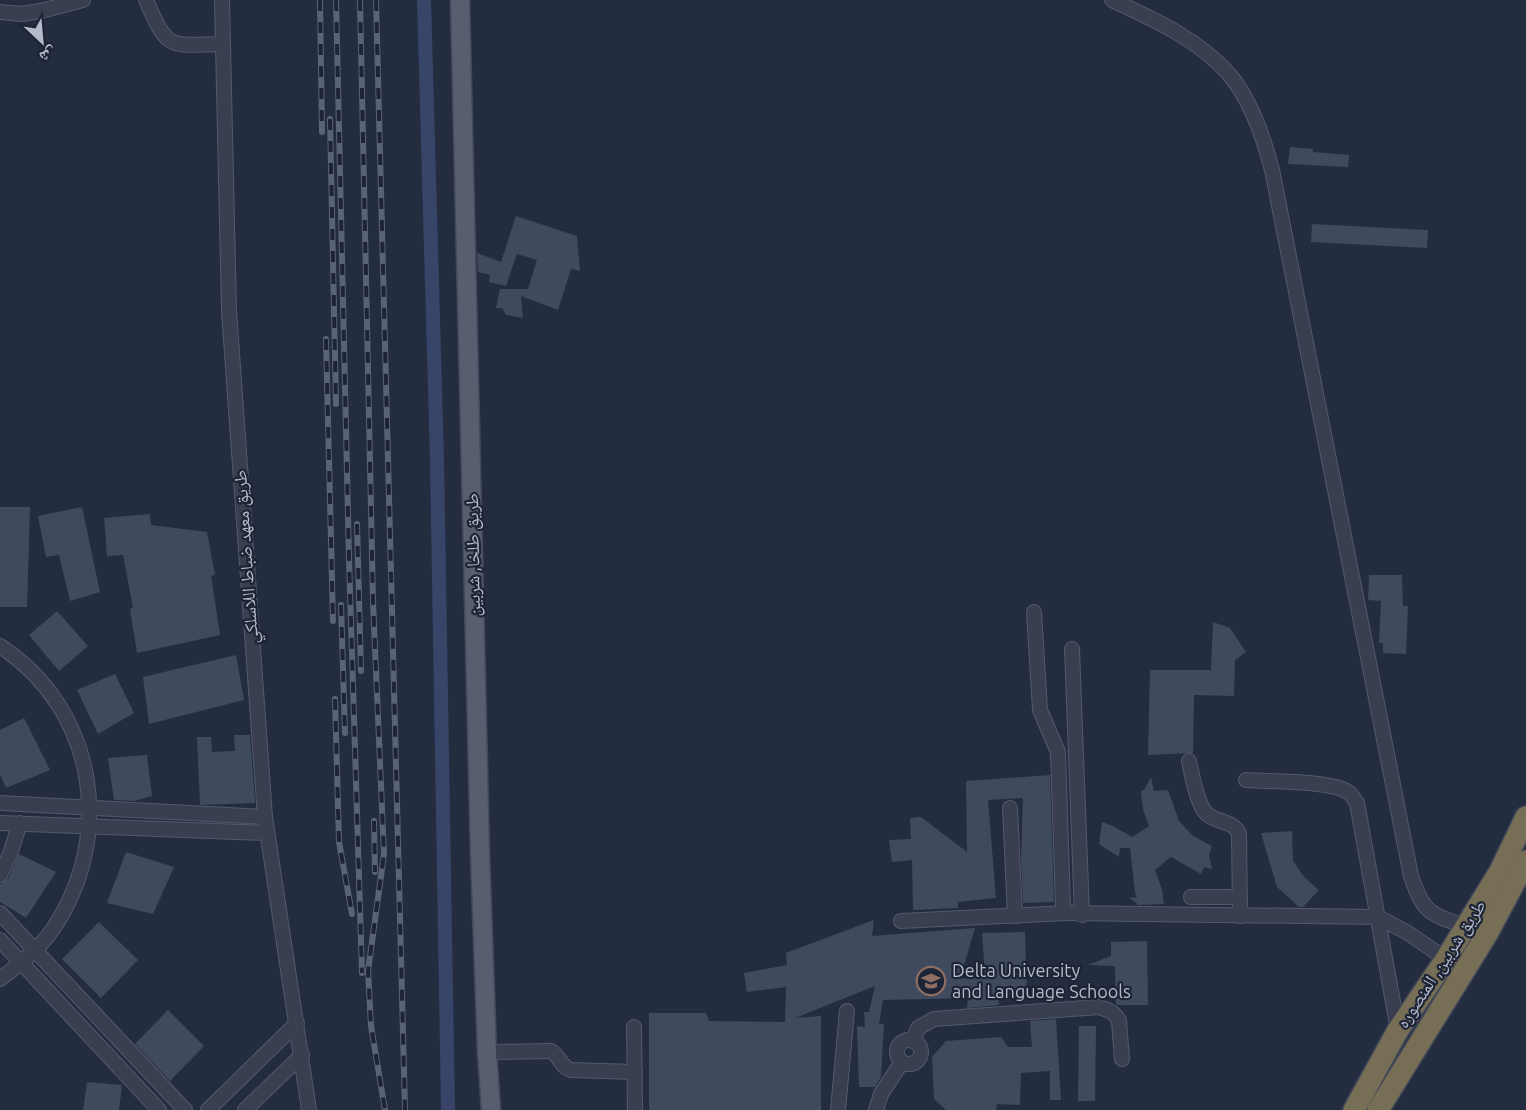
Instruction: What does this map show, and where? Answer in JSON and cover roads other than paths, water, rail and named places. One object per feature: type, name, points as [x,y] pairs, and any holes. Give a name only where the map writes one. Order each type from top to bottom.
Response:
[{"type":"highway","name":"طريق شربين, المنصوره","points":[[1378,1095],[1398,1030],[1446,959],[1500,871],[1526,817]]},
{"type":"highway","name":"طريق شربين, المنصوره","points":[[1354,1110],[1378,1095],[1487,934],[1526,861]]},
{"type":"main road","name":"طريق طلخا, شربين","points":[[460,0],[480,854],[491,1110]]},
{"type":"street","points":[[0,12],[21,14],[83,0]]},
{"type":"street","points":[[146,0],[157,26],[170,42],[188,45],[223,44]]},
{"type":"street","name":"طريق معهد ضباط اللاسلكي","points":[[222,0],[229,311],[266,833],[309,1110]]},
{"type":"street","points":[[1112,0],[1158,21],[1200,48],[1229,74],[1264,141],[1272,171],[1411,876],[1419,898],[1429,911],[1446,920],[1466,926]]},
{"type":"street","points":[[1034,612],[1040,710],[1058,752],[1063,906],[1067,913]]},
{"type":"street","points":[[1072,649],[1082,915]]},
{"type":"street","points":[[0,979],[34,951],[62,915],[78,881],[86,854],[90,826],[87,777],[67,719],[44,685],[30,670],[2,652]]},
{"type":"street","points":[[1189,761],[1203,810],[1214,819],[1232,824],[1239,833],[1240,916]]},
{"type":"street","points":[[1246,780],[1332,786],[1353,796],[1357,803],[1398,1030]]},
{"type":"street","points":[[0,803],[265,817]]},
{"type":"street","points":[[1010,808],[1015,916]]},
{"type":"street","points":[[0,823],[266,833]]},
{"type":"street","points":[[0,875],[20,824]]},
{"type":"street","points":[[1191,897],[1239,897]]},
{"type":"street","points":[[0,913],[185,1110]]},
{"type":"street","points":[[901,921],[1067,913],[1082,915],[1378,917],[1408,933],[1446,959]]},
{"type":"street","points":[[0,940],[159,1110]]},
{"type":"street","points":[[876,1110],[881,1094],[902,1062],[898,1055],[899,1047],[905,1041],[913,1041],[918,1028],[934,1019],[1099,1007],[1110,1010],[1117,1016],[1122,1059]]},
{"type":"street","points":[[838,1110],[847,1011]]},
{"type":"street","points":[[208,1110],[297,1023]]},
{"type":"street","points":[[634,1027],[635,1110]]},
{"type":"street","points":[[487,1052],[551,1051],[563,1066],[571,1070],[635,1072]]},
{"type":"street","points":[[244,1110],[302,1055]]},
{"type":"waterway","points":[[424,0],[437,460],[448,1110]]},
{"type":"railway","points":[[320,0],[322,132]]},
{"type":"railway","points":[[336,0],[349,558],[362,973]]},
{"type":"railway","points":[[360,0],[373,602],[384,854],[368,971],[371,1026],[385,1110]]},
{"type":"railway","points":[[376,0],[405,1110]]},
{"type":"railway","points":[[330,119],[336,404]]},
{"type":"railway","points":[[326,339],[333,621]]},
{"type":"railway","points":[[357,524],[361,671]]},
{"type":"railway","points":[[341,605],[345,733]]},
{"type":"railway","points":[[335,699],[339,842],[352,914]]},
{"type":"railway","points":[[374,821],[375,872]]},
{"type":"place","name":"Delta University and Language Schools","points":[[931,981]]}]
